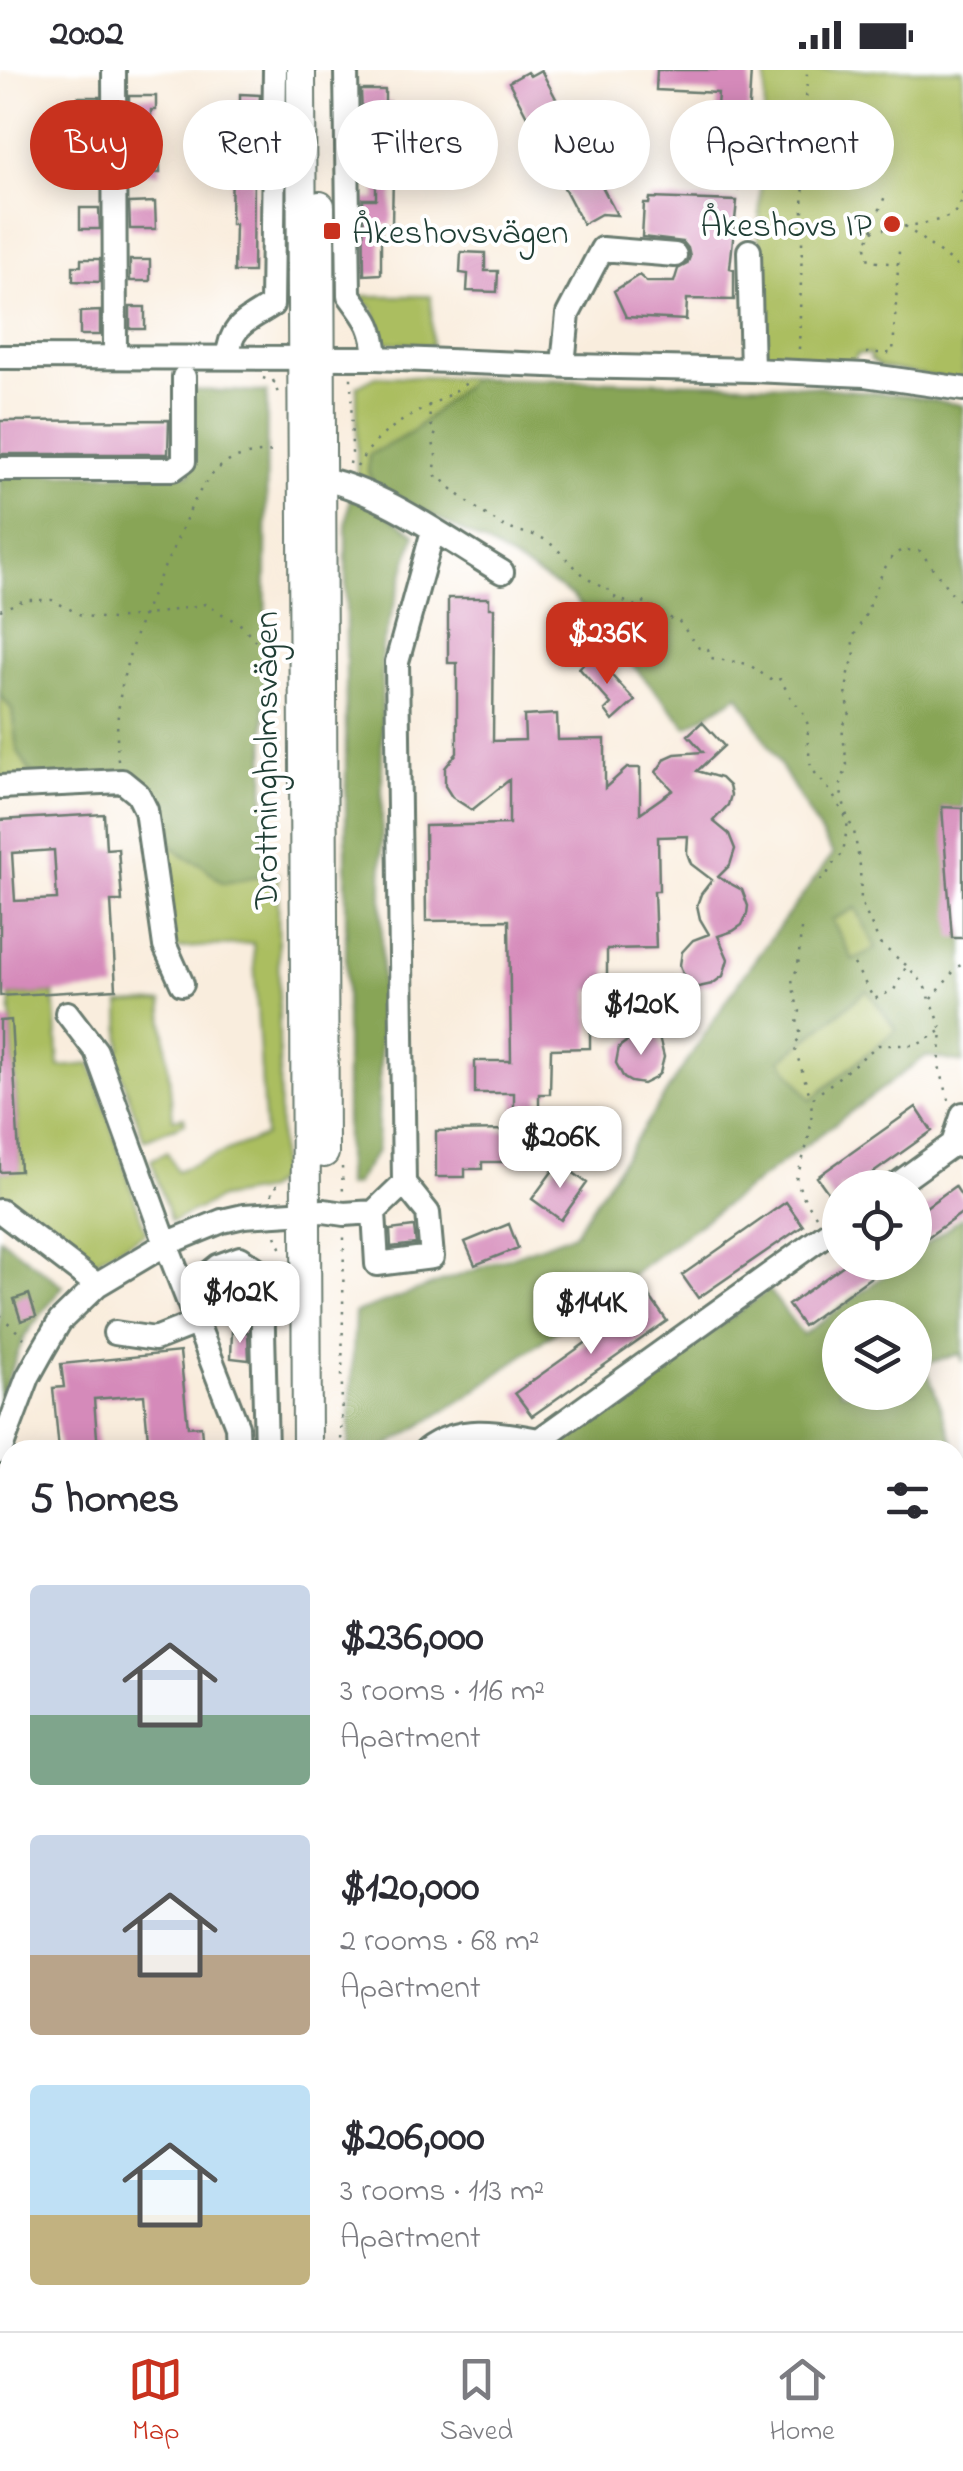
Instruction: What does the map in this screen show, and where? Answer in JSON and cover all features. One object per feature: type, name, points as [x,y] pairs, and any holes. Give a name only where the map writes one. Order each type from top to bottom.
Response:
[{"type":"main road","name":"Drottningholmsvägen","points":[[301,70],[299,358],[315,1212],[326,1440]]},
{"type":"main road","name":"Drottningholmsvägen","points":[[307,1440],[335,481],[299,358],[320,70]]},
{"type":"street","points":[[114,70],[115,357]]},
{"type":"street","points":[[228,358],[229,343],[237,326],[272,306],[275,70]]},
{"type":"street","points":[[346,70],[349,295],[374,334],[376,358]]},
{"type":"street","points":[[563,366],[568,314],[602,249],[675,255]]},
{"type":"street","points":[[750,251],[752,370]]},
{"type":"street","points":[[0,357],[376,358],[752,370],[865,375],[963,389]]},
{"type":"street","points":[[0,469],[174,469],[184,461],[184,377]]},
{"type":"street","points":[[335,481],[392,505],[502,572]]},
{"type":"street","points":[[374,1212],[377,1264],[432,1257],[428,1213],[404,1183],[397,662],[433,531]]},
{"type":"street","points":[[0,786],[122,781],[138,794],[146,810],[165,946],[182,984]]},
{"type":"street","points":[[67,1013],[96,1051],[236,1426],[237,1440]]},
{"type":"street","points":[[920,1170],[958,1145],[962,1116]]},
{"type":"street","points":[[4,1440],[28,1377],[60,1321],[97,1285],[166,1244],[233,1218],[374,1212],[404,1183]]},
{"type":"street","points":[[0,1210],[97,1285]]},
{"type":"street","points":[[549,1440],[822,1238]]},
{"type":"street","points":[[186,1292],[218,1266],[240,1258],[258,1270],[262,1291],[266,1440]]},
{"type":"street","points":[[115,1333],[155,1339],[198,1322]]},
{"type":"street","points":[[442,1440],[492,1432],[523,1440]]},
{"type":"path","points":[[797,372],[807,70]]},
{"type":"path","points":[[871,231],[953,214],[962,200],[963,187]]},
{"type":"path","points":[[885,196],[866,246],[869,261],[898,264]]},
{"type":"path","points":[[904,225],[963,271]]},
{"type":"path","points":[[866,353],[893,353],[900,251]]},
{"type":"path","points":[[335,481],[390,426],[473,378]]},
{"type":"path","points":[[429,404],[430,423],[436,432],[432,444],[436,453],[434,468],[448,490],[472,502],[506,528],[545,539],[612,596],[636,606],[645,602],[677,619],[699,648],[708,649],[711,658],[748,664],[774,682],[780,680],[809,727],[811,768],[832,792],[854,831],[861,902],[880,944],[923,984],[930,1000],[942,1030],[940,1066],[950,1101],[962,1116]]},
{"type":"path","points":[[122,781],[117,718],[132,641],[192,506],[222,464],[244,454],[284,451]]},
{"type":"path","points":[[816,882],[825,878],[843,853],[848,820],[840,788],[847,765],[842,728],[851,710],[846,699],[848,673],[856,656],[852,639],[883,571],[893,555],[902,550],[920,551],[963,603]]},
{"type":"path","points":[[0,610],[25,600],[52,600],[83,616],[112,619],[204,604],[242,626],[282,673]]},
{"type":"path","points":[[801,929],[798,968],[792,979],[800,1012],[800,1036],[794,1049],[812,1113],[808,1146],[796,1179],[803,1196],[822,1216]]},
{"type":"path","points":[[854,964],[874,999],[894,990],[906,966]]},
{"type":"path","points":[[930,1000],[963,964]]},
{"type":"path","points":[[811,1100],[878,1045],[917,1045],[942,1030]]},
{"type":"path","points":[[0,1315],[28,1340]]},
{"type":"green space","name":"Åkeshovs IP","points":[[766,70],[963,70],[963,382],[881,367],[870,359],[870,354],[857,354],[852,364],[753,360],[761,190],[894,190],[894,100],[765,100]]},
{"type":"green space","points":[[356,296],[431,296],[432,346],[382,342],[373,308]]},
{"type":"green space","points":[[376,376],[473,378],[411,433],[369,455],[368,471],[373,484],[357,475],[357,386]]},
{"type":"green space","points":[[473,378],[797,385],[963,405],[963,808],[942,808],[963,935],[963,1063],[926,1056],[468,1396],[397,1440],[349,1440],[355,1313],[574,1234],[742,977],[833,854],[739,695],[687,727],[572,596],[492,547],[373,484],[368,471],[369,455],[411,433]],"holes":[[[856,908],[876,948],[853,960],[832,920]],[[867,990],[896,1030],[811,1100],[781,1060]]]},
{"type":"green space","points":[[190,390],[267,392],[264,875],[223,883],[169,843],[165,805],[148,783],[108,777],[33,777],[17,749],[12,709],[0,695],[0,474],[190,474]]},
{"type":"green space","points":[[350,497],[376,507],[415,534],[382,647],[382,1005],[377,1151],[354,1185],[346,1186],[346,526]]},
{"type":"green space","points":[[0,696],[12,709],[17,749],[33,777],[0,780]]},
{"type":"green space","points":[[169,843],[223,883],[278,874],[280,1173],[266,1190],[220,1198],[171,1222],[151,1160],[167,1152],[177,1171],[265,1136],[253,943],[172,949],[158,845]]},
{"type":"green space","points":[[856,908],[877,948],[853,960],[832,920]]},
{"type":"green space","points":[[867,989],[897,1030],[811,1100],[781,1060]]},
{"type":"green space","points":[[54,993],[59,1067],[91,1064],[146,1233],[90,1266],[64,1250],[72,1239],[37,1212],[28,1222],[0,1200],[0,1172],[20,1170],[10,996]]},
{"type":"green space","points":[[162,1002],[173,1119],[184,1117],[185,1123],[144,1140],[113,1050],[121,1048],[120,1004]]},
{"type":"green space","points":[[963,1217],[963,1362],[960,1354],[932,1362],[932,1300],[851,1300],[878,1280],[932,1280],[932,1240]]},
{"type":"green space","points":[[0,1238],[63,1286],[24,1337],[0,1400]]},
{"type":"green space","points":[[769,1290],[803,1335],[822,1321],[822,1410],[932,1410],[932,1384],[952,1440],[567,1440],[569,1435]]},
{"type":"building","points":[[541,70],[557,100],[518,100],[509,82],[527,72],[530,76]]},
{"type":"building","points":[[657,70],[751,70],[749,100],[718,100],[718,93],[656,90]]},
{"type":"building","points":[[361,90],[385,90],[385,100],[361,100]]},
{"type":"building","points":[[240,94],[260,95],[260,100],[240,100]]},
{"type":"building","points":[[129,96],[156,96],[156,100],[129,100]]},
{"type":"building","points":[[78,97],[99,97],[99,100]]},
{"type":"building","points":[[232,190],[254,190],[253,272],[234,272],[235,224],[231,224]]},
{"type":"building","points":[[376,190],[393,190],[392,225],[381,225],[381,274],[364,275],[363,199],[376,199]]},
{"type":"building","points":[[565,190],[604,190],[617,215],[601,214],[583,224]]},
{"type":"building","points":[[650,198],[737,201],[730,268],[734,269],[734,300],[687,299],[686,320],[626,317],[614,291],[639,275],[647,282],[674,282],[678,269],[690,257],[683,242],[642,237],[644,204],[649,204]]},
{"type":"building","points":[[155,202],[156,229],[130,229],[129,203]]},
{"type":"building","points":[[80,208],[99,208],[100,229],[80,229]]},
{"type":"building","points":[[461,252],[485,253],[485,271],[498,271],[497,292],[467,291],[468,274],[460,273]]},
{"type":"building","points":[[81,259],[100,259],[100,282],[73,281],[73,266],[81,266]]},
{"type":"building","points":[[130,260],[150,260],[150,281],[130,281]]},
{"type":"building","points":[[130,307],[145,307],[145,329],[130,329]]},
{"type":"building","points":[[100,311],[100,335],[80,335],[80,312]]},
{"type":"building","points":[[169,420],[168,454],[0,454],[0,421]]},
{"type":"building","points":[[448,598],[489,598],[489,608],[494,608],[493,741],[525,740],[524,716],[557,714],[558,740],[605,739],[605,788],[627,768],[640,768],[640,813],[673,790],[656,772],[666,758],[703,752],[688,735],[702,722],[724,746],[697,771],[721,778],[731,795],[728,805],[713,821],[729,834],[735,849],[730,865],[718,877],[742,890],[748,906],[742,925],[718,936],[728,959],[723,976],[712,984],[690,989],[696,1007],[693,1024],[682,1033],[659,1035],[672,987],[686,984],[680,965],[682,952],[693,940],[709,934],[697,905],[712,880],[691,864],[688,836],[658,837],[659,891],[654,891],[656,948],[607,949],[607,990],[590,990],[590,1048],[551,1049],[550,1094],[539,1094],[539,1108],[529,1108],[530,1162],[482,1162],[482,1169],[465,1169],[465,1177],[436,1177],[436,1131],[514,1130],[514,1093],[475,1093],[475,1061],[511,1061],[509,920],[426,921],[425,826],[509,824],[509,780],[472,810],[452,797],[445,786],[445,768],[457,753],[457,663],[448,663]]},
{"type":"building","points":[[593,655],[635,701],[613,721],[605,710],[611,704],[579,668]]},
{"type":"building","points":[[942,807],[963,808],[963,938],[952,938]]},
{"type":"building","points":[[104,814],[106,849],[118,848],[122,901],[111,901],[116,989],[0,996],[0,820]],"holes":[[[54,850],[57,899],[15,901],[12,853]]]},
{"type":"building","points":[[11,1020],[20,1171],[0,1172],[0,1021]]},
{"type":"building","points":[[658,1033],[664,1057],[660,1073],[643,1084],[624,1078],[616,1063],[619,1047],[634,1036]]},
{"type":"building","points":[[916,1107],[932,1131],[877,1170],[827,1170]]},
{"type":"building","points":[[559,1162],[587,1183],[561,1220],[532,1199]]},
{"type":"building","points":[[955,1186],[963,1198],[963,1212],[932,1234],[932,1203]]},
{"type":"building","points":[[786,1202],[803,1226],[698,1298],[682,1275]]},
{"type":"building","points":[[509,1224],[518,1248],[475,1265],[465,1242]]},
{"type":"building","points":[[414,1227],[416,1244],[391,1247],[390,1230]]},
{"type":"building","points":[[823,1280],[867,1280],[839,1300],[822,1300],[822,1312],[803,1326],[788,1305]]},
{"type":"building","points":[[29,1294],[36,1316],[21,1321],[14,1299]]},
{"type":"building","points":[[650,1297],[667,1321],[532,1416],[515,1393]]},
{"type":"building","points":[[232,1331],[248,1332],[249,1360],[231,1358]]},
{"type":"building","points":[[180,1352],[188,1427],[201,1426],[202,1440],[148,1440],[144,1395],[94,1399],[97,1440],[58,1440],[53,1388],[64,1387],[61,1364]]},
{"type":"place","name":"Åkeshovs IP","points":[[892,224]]},
{"type":"place","name":"Åkeshovsvägen","points":[[332,231]]}]
